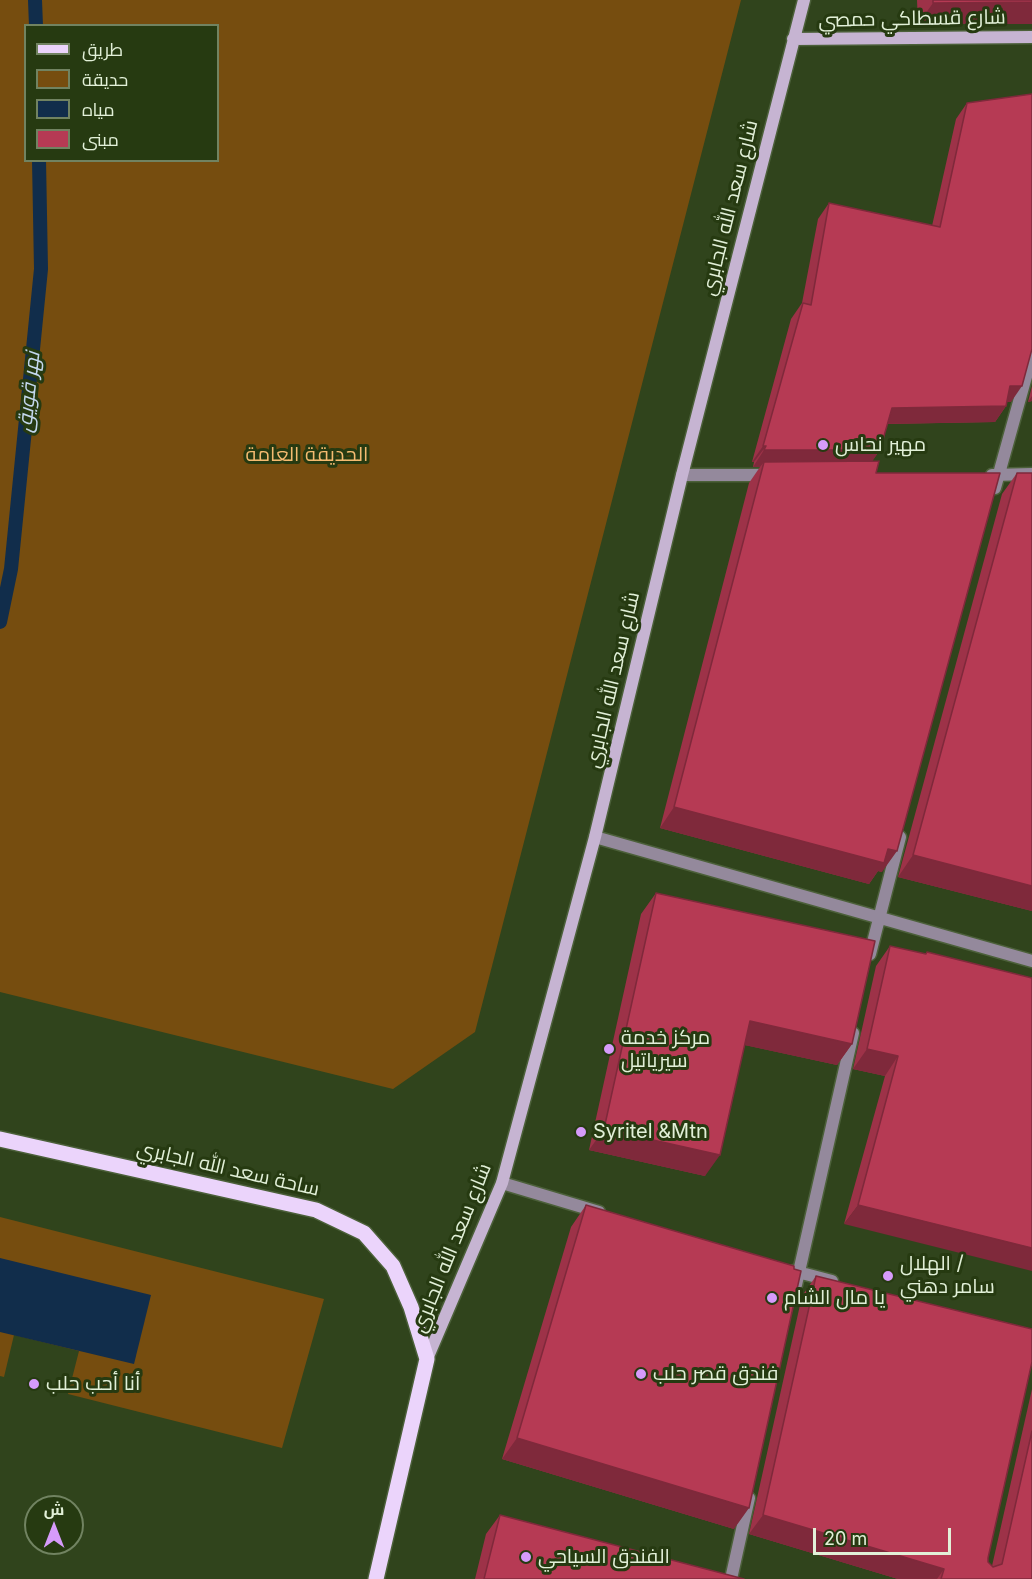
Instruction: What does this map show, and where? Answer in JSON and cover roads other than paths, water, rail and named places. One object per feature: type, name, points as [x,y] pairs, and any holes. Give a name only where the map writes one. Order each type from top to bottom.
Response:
[{"type":"main road","name":"شارع سعد الله الجابري","points":[[427,1359],[502,1183],[595,837],[682,475],[804,0]]},
{"type":"main road","name":"شارع قسطاكي حمصي","points":[[793,39],[1032,37]]},
{"type":"main road","name":"ساحة سعد الله الجابري","points":[[0,1138],[316,1210],[364,1233],[393,1266],[411,1307],[427,1359]]},
{"type":"main road","points":[[376,1579],[427,1359]]},
{"type":"street","points":[[992,498],[1032,355]]},
{"type":"street","points":[[975,475],[1032,474]]},
{"type":"street","points":[[682,475],[787,475]]},
{"type":"street","points":[[868,964],[903,828]]},
{"type":"street","points":[[595,837],[1032,962]]},
{"type":"street","points":[[794,1295],[855,1021]]},
{"type":"street","points":[[502,1183],[617,1217]]},
{"type":"street","points":[[776,1266],[843,1284]]},
{"type":"street","points":[[730,1579],[751,1488]]},
{"type":"water","points":[[0,1258],[151,1295],[134,1364],[0,1332]]},
{"type":"waterway","name":"نهر قويق","points":[[35,0],[36,24]]},
{"type":"waterway","name":"نهر قويق","points":[[0,622],[11,569],[41,269],[39,162]]},
{"type":"place","name":"مهير نحاس","points":[[823,445]]},
{"type":"place","name":"مركز خدمة سيرياتيل","points":[[609,1049]]},
{"type":"place","name":"Syritel &Mtn","points":[[581,1132]]},
{"type":"place","name":"الهلال / سامر دهني","points":[[888,1276]]},
{"type":"place","name":"يا مال الشام","points":[[772,1298]]},
{"type":"place","name":"فندق قصر حلب","points":[[641,1374]]},
{"type":"place","name":"أنا أحب حلب","points":[[34,1384]]},
{"type":"place","name":"الفندق السياحي","points":[[526,1557]]},
{"type":"park label","name":"الحديقة العامة","points":[[307,455]]}]
